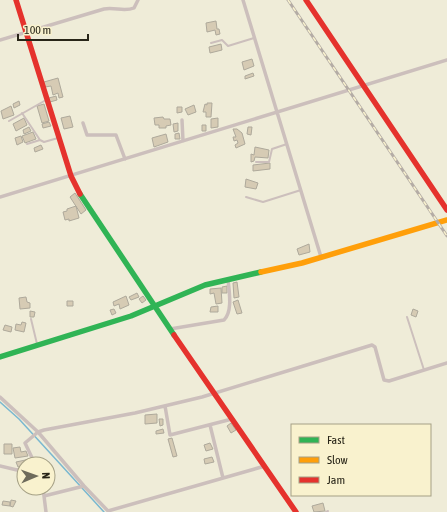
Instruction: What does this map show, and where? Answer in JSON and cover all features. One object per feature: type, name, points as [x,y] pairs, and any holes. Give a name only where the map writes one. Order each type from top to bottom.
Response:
[{"type":"street","points":[[16,0],[71,176],[81,197],[154,307],[296,512]]},
{"type":"street","points":[[0,40],[104,9],[112,8],[127,11],[134,8],[138,0]]},
{"type":"street","points":[[243,0],[321,257]]},
{"type":"street","points":[[306,0],[447,210]]},
{"type":"street","points":[[0,197],[447,60]]},
{"type":"street","points":[[182,120],[183,142]]},
{"type":"street","points":[[83,123],[87,135],[116,135],[125,159]]},
{"type":"street","points":[[0,357],[131,316],[205,285],[321,257],[447,220]]},
{"type":"street","points":[[170,329],[224,320],[228,316],[230,293],[228,279]]},
{"type":"street","points":[[31,456],[25,443],[38,432],[165,406],[214,393],[372,345],[375,347],[384,380],[389,381],[447,363]]},
{"type":"street","points":[[0,397],[38,432],[108,512],[265,466]]},
{"type":"street","points":[[165,406],[170,435],[232,420]]},
{"type":"street","points":[[210,425],[223,478]]},
{"type":"street","points":[[0,466],[16,470]]},
{"type":"street","points":[[56,493],[84,486]]},
{"type":"street","points":[[44,496],[46,512]]},
{"type":"lane","points":[[211,43],[222,40],[228,46],[254,38]]},
{"type":"lane","points":[[9,121],[47,100]]},
{"type":"lane","points":[[22,113],[40,140]]},
{"type":"lane","points":[[27,144],[40,140],[44,142],[59,137]]},
{"type":"lane","points":[[256,162],[269,162],[272,149],[286,144]]},
{"type":"lane","points":[[246,197],[263,202],[301,190]]},
{"type":"lane","points":[[407,317],[424,370]]},
{"type":"lane","points":[[30,319],[38,345]]},
{"type":"building","points":[[216,21],[217,29],[219,29],[220,34],[216,35],[215,30],[207,32],[206,23]]},
{"type":"building","points":[[221,44],[222,50],[210,53],[209,47]]},
{"type":"building","points":[[252,59],[254,66],[244,70],[242,62]]},
{"type":"building","points":[[253,73],[254,76],[245,79],[245,76]]},
{"type":"building","points":[[58,78],[63,97],[59,98],[58,93],[53,95],[51,86],[45,87],[44,82]]},
{"type":"building","points":[[56,96],[57,100],[50,102],[49,98]]},
{"type":"building","points":[[19,101],[20,105],[14,108],[13,104]]},
{"type":"building","points":[[207,103],[212,103],[211,117],[206,117],[206,112],[203,112],[205,104],[207,105]]},
{"type":"building","points":[[44,104],[49,121],[42,123],[37,106]]},
{"type":"building","points":[[194,105],[196,112],[188,115],[185,109]]},
{"type":"building","points":[[11,106],[14,115],[3,119],[1,111]]},
{"type":"building","points":[[177,107],[182,107],[182,112],[177,113]]},
{"type":"building","points":[[70,116],[73,127],[64,129],[61,118]]},
{"type":"building","points":[[163,117],[164,119],[170,119],[171,125],[166,126],[166,128],[159,128],[159,125],[155,125],[154,118]]},
{"type":"building","points":[[24,118],[27,125],[16,131],[13,124]]},
{"type":"building","points":[[218,118],[218,127],[211,128],[211,119]]},
{"type":"building","points":[[49,122],[51,126],[43,128],[42,124]]},
{"type":"building","points":[[178,123],[178,131],[174,132],[173,124]]},
{"type":"building","points":[[202,125],[206,125],[206,131],[202,131]]},
{"type":"building","points":[[29,127],[31,131],[24,134],[23,130]]},
{"type":"building","points":[[248,127],[252,127],[251,135],[247,134]]},
{"type":"building","points":[[233,129],[237,129],[242,133],[245,144],[236,148],[235,145],[238,143],[237,140],[234,141],[233,137],[236,137]]},
{"type":"building","points":[[33,132],[36,139],[25,143],[22,136]]},
{"type":"building","points":[[179,133],[180,139],[175,139],[175,134]]},
{"type":"building","points":[[166,134],[168,142],[154,147],[152,138]]},
{"type":"building","points":[[21,136],[23,142],[17,145],[15,138]]},
{"type":"building","points":[[41,145],[43,149],[35,152],[34,148]]},
{"type":"building","points":[[255,147],[269,150],[268,158],[255,157],[254,161],[251,162],[251,154],[254,155]]},
{"type":"building","points":[[270,163],[270,169],[253,171],[253,165]]},
{"type":"building","points":[[246,179],[258,183],[256,189],[245,187]]},
{"type":"building","points":[[75,193],[86,210],[81,214],[70,197]]},
{"type":"building","points":[[76,206],[79,218],[69,221],[69,219],[65,220],[63,212]]},
{"type":"building","points":[[309,244],[310,252],[299,255],[297,249]]},
{"type":"building","points":[[237,282],[239,297],[234,298],[233,283]]},
{"type":"building","points":[[227,286],[227,293],[222,293],[222,287]]},
{"type":"building","points":[[221,288],[222,303],[216,304],[214,293],[210,294],[210,289]]},
{"type":"building","points":[[137,293],[139,297],[131,300],[129,297]]},
{"type":"building","points":[[126,296],[129,305],[120,309],[119,304],[114,306],[113,302]]},
{"type":"building","points":[[143,296],[146,300],[142,303],[139,299]]},
{"type":"building","points":[[26,297],[27,302],[30,303],[30,308],[20,309],[19,298]]},
{"type":"building","points":[[238,300],[242,313],[237,314],[233,302]]},
{"type":"building","points":[[67,301],[73,301],[73,306],[67,306]]},
{"type":"building","points":[[218,306],[218,312],[210,312],[211,307]]},
{"type":"building","points":[[114,309],[116,313],[112,315],[110,310]]},
{"type":"building","points":[[413,309],[418,311],[416,317],[411,315]]},
{"type":"building","points":[[30,311],[35,312],[34,317],[30,317]]},
{"type":"building","points":[[22,322],[26,323],[24,332],[15,330],[16,324],[21,325]]},
{"type":"building","points":[[5,325],[12,327],[11,332],[3,330]]},
{"type":"building","points":[[157,414],[157,423],[145,424],[145,415]]},
{"type":"building","points":[[159,419],[163,419],[163,425],[160,426]]},
{"type":"building","points":[[231,423],[236,430],[231,433],[227,426]]},
{"type":"building","points":[[163,429],[164,433],[156,434],[156,431]]},
{"type":"building","points":[[172,438],[177,456],[173,457],[168,439]]},
{"type":"building","points":[[210,443],[213,449],[206,451],[204,445]]},
{"type":"building","points":[[4,444],[12,444],[12,454],[4,454]]},
{"type":"building","points":[[20,447],[21,452],[26,451],[28,456],[16,456],[15,458],[13,448]]},
{"type":"building","points":[[212,457],[214,462],[205,464],[204,459]]},
{"type":"building","points":[[11,500],[16,501],[13,507],[10,506]]},
{"type":"building","points":[[3,501],[10,502],[10,506],[2,505]]},
{"type":"building","points":[[323,503],[325,511],[314,512],[312,506]]},
{"type":"waterway","points":[[0,402],[19,419],[104,512]]},
{"type":"railway","points":[[288,0],[447,236]]},
{"type":"traffic: fast","points":[[80,194],[174,335]]},
{"type":"traffic: fast","points":[[0,357],[131,316],[205,285],[261,272]]},
{"type":"traffic: slow","points":[[261,272],[302,263],[447,220]]},
{"type":"traffic: jam","points":[[16,0],[71,176],[80,194]]},
{"type":"traffic: jam","points":[[306,0],[447,210]]},
{"type":"traffic: jam","points":[[174,335],[296,512]]}]
